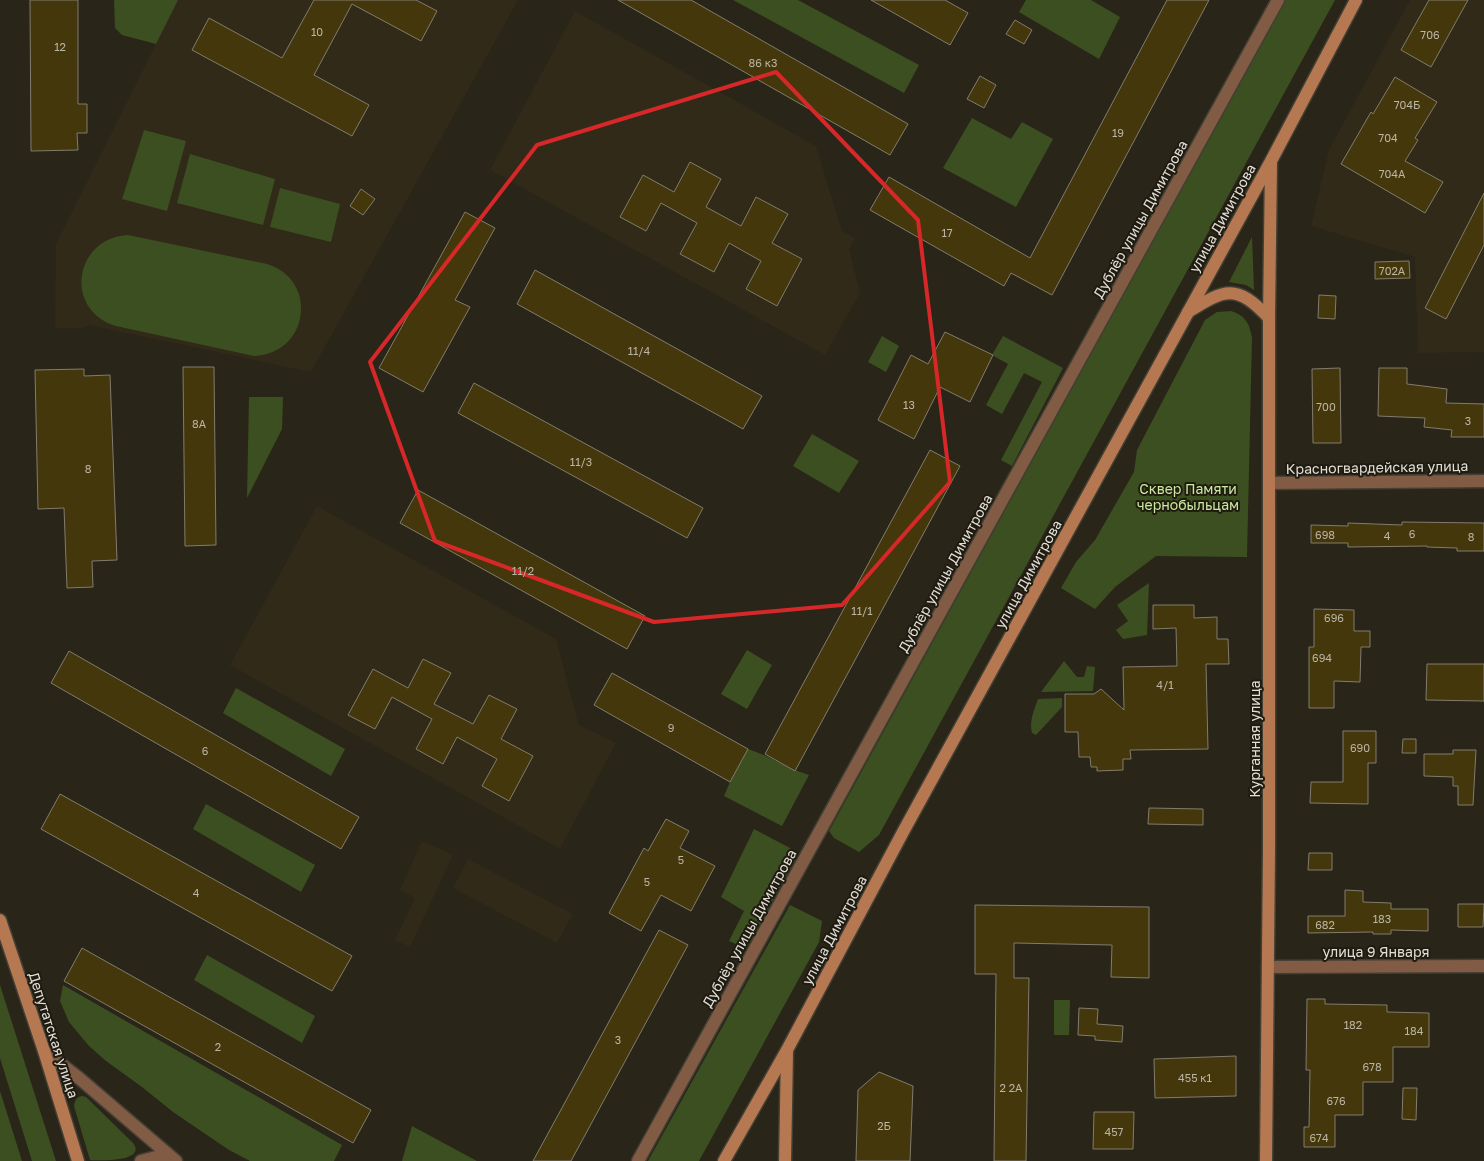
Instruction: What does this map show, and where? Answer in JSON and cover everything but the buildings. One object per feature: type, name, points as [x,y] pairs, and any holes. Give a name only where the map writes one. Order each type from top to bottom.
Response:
[{"type":"main road","name":"улица Димитрова","points":[[724,1161],[787,1050],[854,922],[1271,162],[1356,0]]},
{"type":"main road","name":"Курганная улица","points":[[1266,1161],[1271,162]]},
{"type":"main road","points":[[1188,312],[1219,295],[1234,294],[1249,299],[1269,318]]},
{"type":"main road","name":"Депутатская улица","points":[[0,920],[44,1051],[78,1161]]},
{"type":"main road","points":[[785,1161],[787,1050]]},
{"type":"street","name":"Дублёр улицы Димитрова","points":[[638,1161],[1278,0]]},
{"type":"street","name":"Красногвардейская улица","points":[[1270,483],[1484,481]]},
{"type":"street","name":"улица 9 Января","points":[[1268,967],[1484,966]]},
{"type":"street","points":[[44,1051],[79,1078],[174,1161]]},
{"type":"street","points":[[140,1161],[160,1156],[174,1161]]},
{"type":"highlighted area","points":[[776,72],[918,220],[950,482],[842,605],[654,622],[435,541],[370,362],[537,145]]},
{"type":"shaded area","points":[[178,0],[518,0],[311,372],[89,325],[82,328],[55,328],[56,244]]},
{"type":"shaded area","points":[[1410,0],[1484,0],[1484,352],[1418,353],[1415,257],[1311,226],[1329,150]]},
{"type":"shaded area","points":[[575,11],[816,146],[842,231],[855,238],[849,249],[860,293],[825,355],[490,170]]},
{"type":"shaded area","points":[[317,506],[556,639],[579,725],[616,743],[560,849],[230,665]]},
{"type":"shaded area","points":[[422,841],[453,855],[410,947],[395,940],[415,898],[400,890]]},
{"type":"shaded area","points":[[468,859],[573,914],[557,943],[453,888]]},
{"type":"green space","points":[[114,0],[178,0],[156,44],[122,35],[115,28]]},
{"type":"green space","points":[[733,0],[798,0],[919,65],[904,93]]},
{"type":"green space","points":[[1026,0],[1091,0],[1120,17],[1099,59],[1019,12]]},
{"type":"green space","points":[[1285,0],[1335,0],[879,835],[859,852],[834,838],[829,831]]},
{"type":"green space","points":[[972,118],[1011,139],[1022,122],[1053,139],[1016,207],[943,168]]},
{"type":"green space","points":[[144,130],[186,141],[167,211],[122,199]]},
{"type":"green space","points":[[190,154],[275,179],[263,225],[177,203]]},
{"type":"green space","points":[[280,188],[340,204],[331,242],[270,227]]},
{"type":"green space","points":[[128,235],[267,264],[284,272],[295,285],[300,300],[301,315],[296,330],[287,343],[272,352],[254,356],[116,326],[99,318],[88,305],[82,291],[82,276],[86,261],[96,248],[110,239]]},
{"type":"green space","points":[[1252,237],[1254,290],[1246,285],[1229,282]]},
{"type":"green space","name":"Сквер Памяти чернобыльцам","points":[[1231,311],[1240,315],[1246,321],[1252,338],[1247,557],[1156,556],[1115,587],[1095,609],[1061,588],[1076,562],[1095,540],[1134,472],[1137,450],[1205,320],[1217,312]]},
{"type":"green space","points":[[882,336],[899,346],[886,372],[868,362]]},
{"type":"green space","points":[[1003,336],[1063,368],[1012,466],[1001,460],[1042,382],[1024,373],[1002,414],[986,405],[1008,364],[992,355]]},
{"type":"green space","points":[[249,397],[283,397],[282,429],[247,498]]},
{"type":"green space","points":[[812,434],[859,461],[839,493],[793,466]]},
{"type":"green space","points":[[1149,583],[1147,635],[1123,639],[1116,630],[1128,621],[1117,605]]},
{"type":"green space","points":[[747,650],[772,665],[747,709],[721,694]]},
{"type":"green space","points":[[1064,661],[1077,677],[1084,677],[1087,666],[1095,667],[1093,691],[1041,692]]},
{"type":"green space","points":[[236,688],[345,749],[331,776],[223,713]]},
{"type":"green space","points":[[1062,698],[1062,707],[1036,735],[1032,733],[1032,720],[1038,699]]},
{"type":"green space","points":[[748,749],[809,775],[782,826],[724,796]]},
{"type":"green space","points":[[206,804],[315,865],[301,892],[193,829]]},
{"type":"green space","points":[[754,829],[790,848],[794,853],[795,860],[746,949],[729,941],[744,911],[721,897]]},
{"type":"green space","points":[[790,905],[822,921],[819,942],[699,1161],[648,1161]]},
{"type":"green space","points":[[207,955],[315,1016],[302,1043],[194,980]]},
{"type":"green space","points":[[0,985],[56,1161],[32,1161],[0,1058]]},
{"type":"green space","points":[[63,985],[342,1145],[334,1161],[250,1161],[229,1150],[173,1112],[89,1046],[69,1022],[60,1001]]},
{"type":"green space","points":[[1054,1000],[1070,1000],[1069,1035],[1054,1035]]},
{"type":"green space","points":[[0,1091],[22,1161],[0,1161]]},
{"type":"green space","points":[[86,1097],[133,1143],[136,1149],[134,1153],[129,1157],[121,1159],[90,1160],[74,1106],[77,1098]]},
{"type":"green space","points":[[412,1126],[477,1161],[402,1161]]}]
